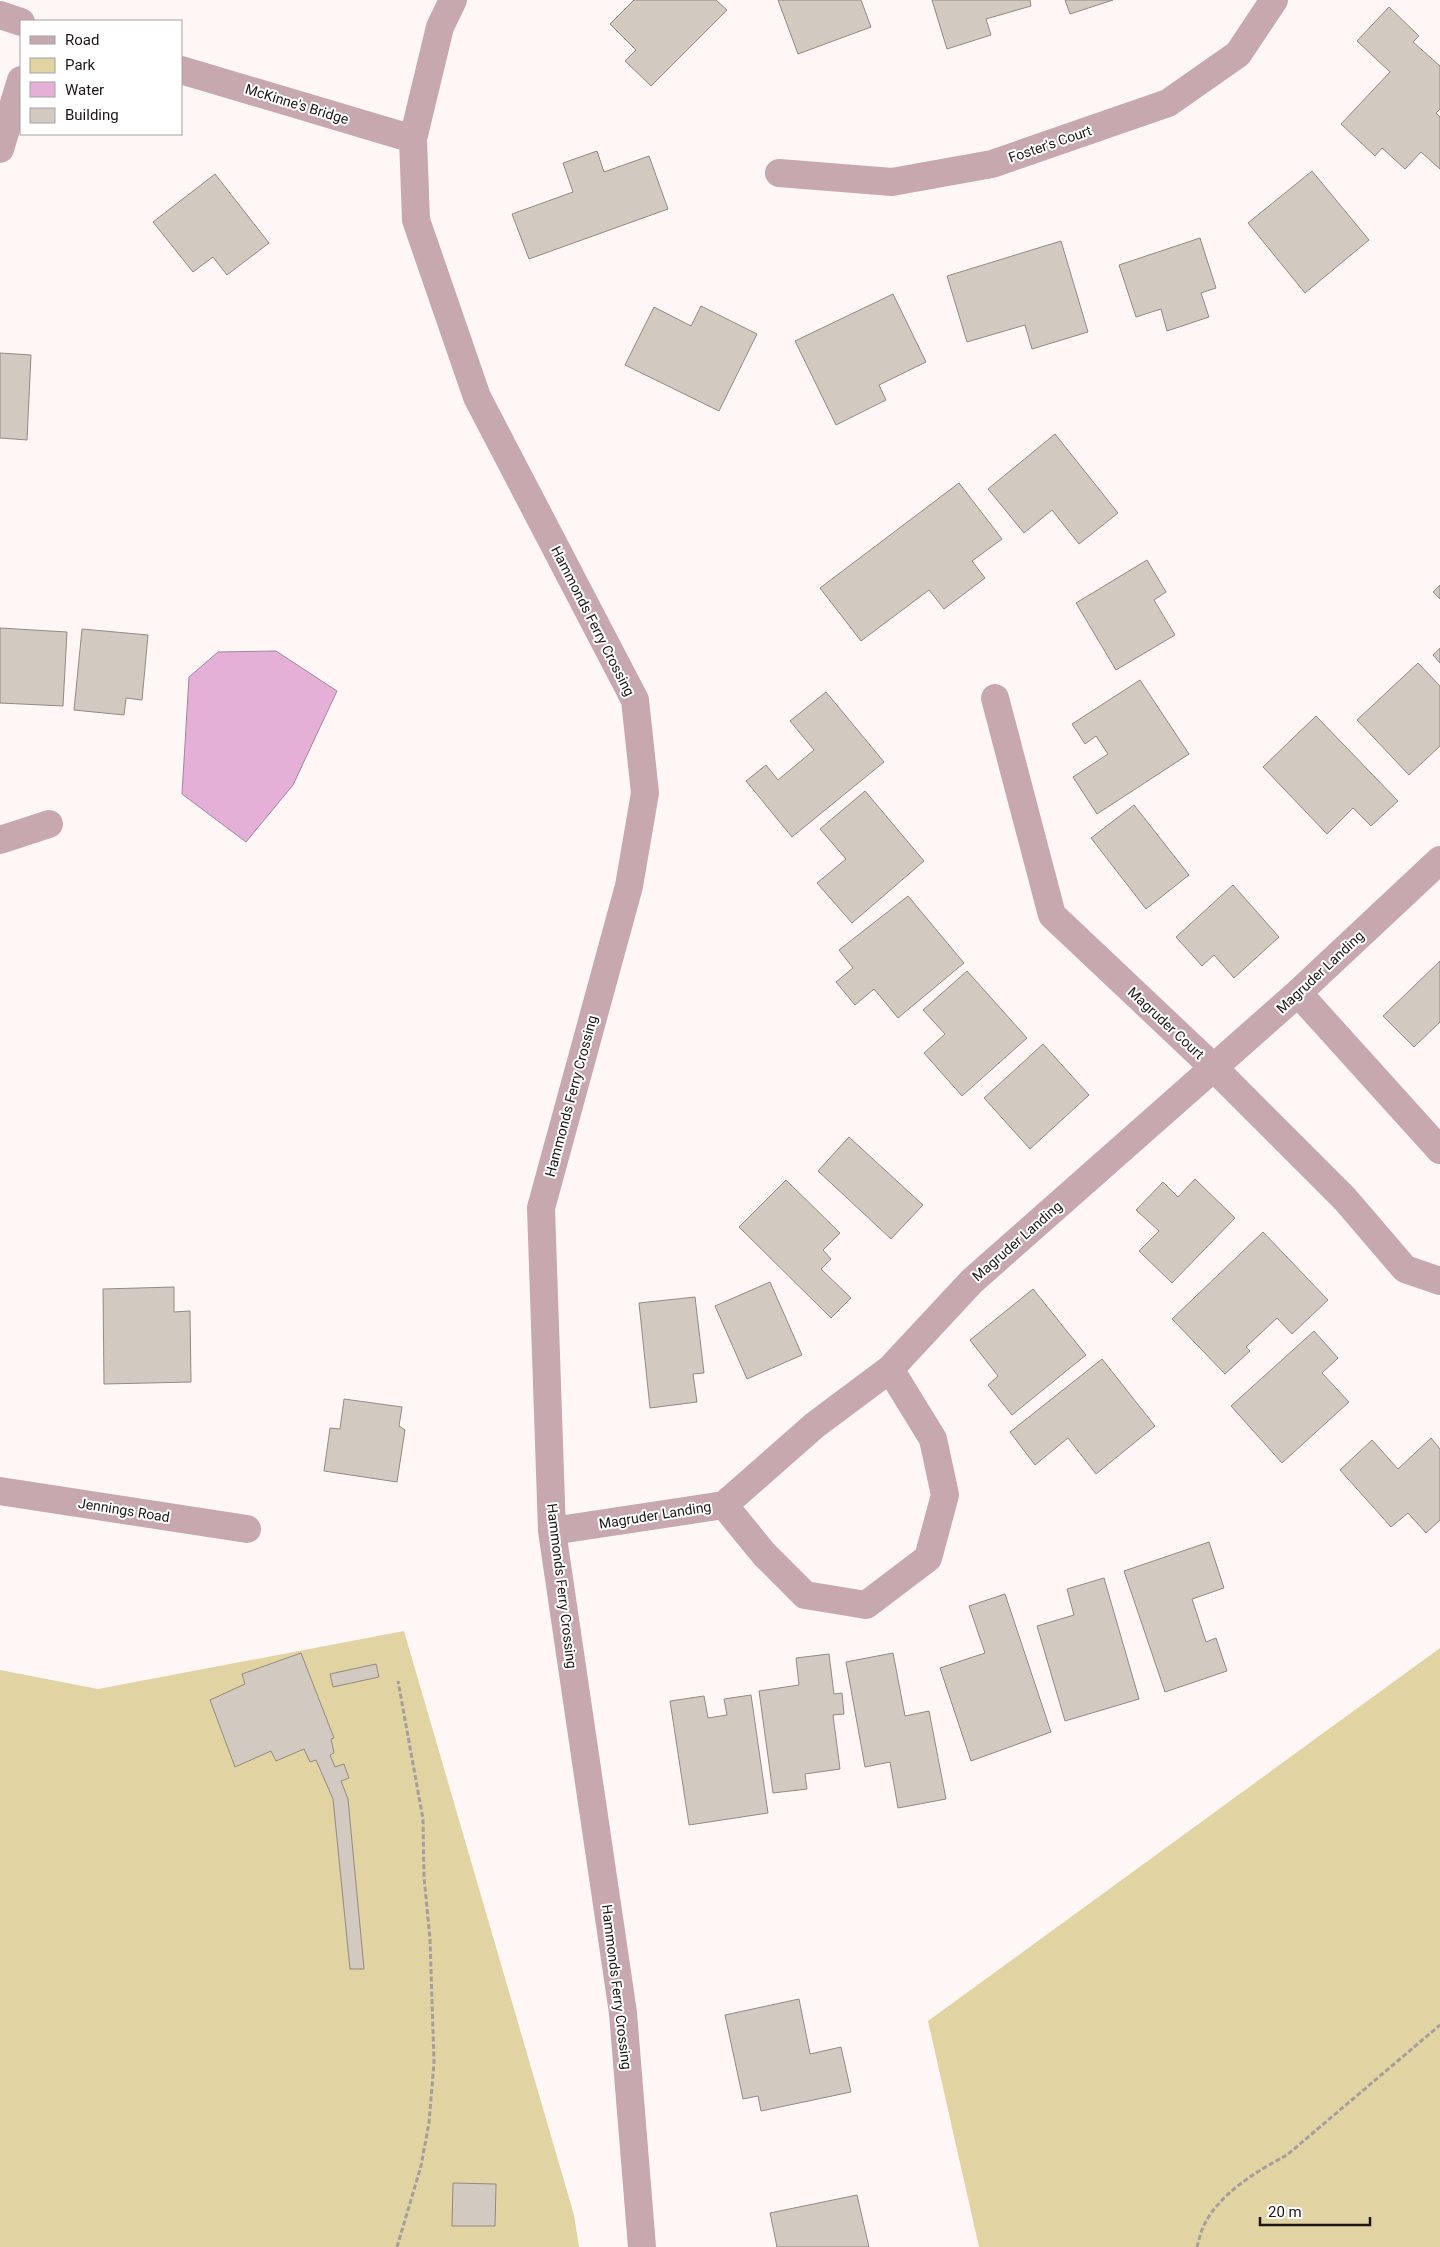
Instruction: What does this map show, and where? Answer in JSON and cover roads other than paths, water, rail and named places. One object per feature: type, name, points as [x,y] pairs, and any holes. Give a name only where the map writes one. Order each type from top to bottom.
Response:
[{"type":"street","name":"Hammonds Ferry Crossing","points":[[453,0],[440,27],[413,139],[416,220],[477,397],[634,700],[645,793],[629,886],[540,1208],[552,1531],[622,2013],[642,2247]]},
{"type":"street","name":"Foster's Court","points":[[779,173],[892,182],[992,164],[1168,103],[1238,54],[1274,0]]},
{"type":"street","points":[[0,15],[20,22]]},
{"type":"street","name":"McKinne's Bridge","points":[[182,70],[413,139]]},
{"type":"street","points":[[0,149],[20,83]]},
{"type":"street","name":"Magruder Court","points":[[995,698],[1052,915],[1214,1068],[1345,1199],[1405,1269],[1440,1281]]},
{"type":"street","points":[[0,840],[49,824]]},
{"type":"street","name":"Magruder Landing","points":[[552,1531],[724,1505],[815,1425],[890,1369],[972,1281],[1298,993],[1440,860]]},
{"type":"street","points":[[1298,993],[1440,1150]]},
{"type":"street","points":[[724,1505],[764,1554],[805,1595],[866,1605],[928,1558],[946,1495],[933,1439],[890,1369]]},
{"type":"street","name":"Jennings Road","points":[[0,1491],[247,1529]]},
{"type":"water","points":[[276,651],[337,691],[293,785],[246,842],[182,794],[189,677],[218,652]]}]
